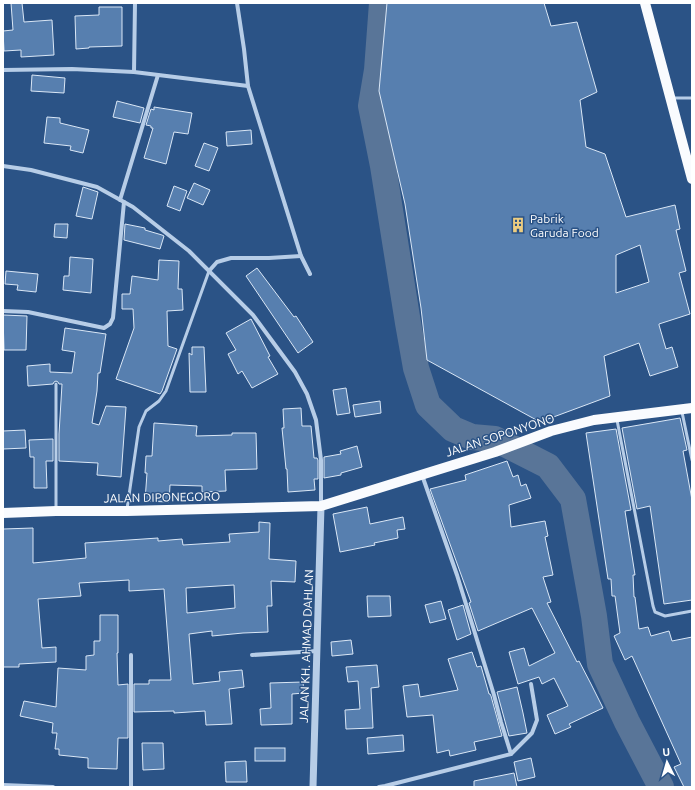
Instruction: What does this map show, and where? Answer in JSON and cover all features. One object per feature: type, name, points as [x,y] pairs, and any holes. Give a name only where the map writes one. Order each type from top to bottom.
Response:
[{"type":"main road","points":[[645,3],[692,179]]},
{"type":"main road","name":"JALAN SOPONYONO","points":[[321,506],[495,452],[551,431],[594,420],[692,408]]},
{"type":"main road","name":"JALAN DIPONEGORO","points":[[3,513],[321,506]]},
{"type":"street","points":[[134,72],[135,3]]},
{"type":"street","points":[[237,3],[248,86],[301,256],[310,274]]},
{"type":"street","points":[[3,70],[72,69],[134,72],[248,86]]},
{"type":"street","points":[[3,311],[28,312],[104,328],[110,324],[113,318],[122,201],[158,75]]},
{"type":"street","points":[[3,166],[31,170],[97,187],[133,207],[189,251],[253,315],[295,372],[307,394],[316,420],[321,460],[321,506]]},
{"type":"street","points":[[209,271],[217,262],[231,258],[301,256]]},
{"type":"street","points":[[422,475],[457,575],[511,754]]},
{"type":"street","name":"JALAN KH. AHMAD DAHLAN","points":[[313,787],[321,506]]},
{"type":"street","points":[[252,655],[317,651]]},
{"type":"street","points":[[131,655],[131,787]]},
{"type":"street","points":[[379,787],[393,785],[511,754],[532,734],[537,720],[531,684]]},
{"type":"street","points":[[3,785],[53,787]]},
{"type":"lane","points":[[670,98],[692,98]]},
{"type":"lane","points":[[127,511],[139,427],[146,411],[159,401],[166,391],[209,271]]},
{"type":"lane","points":[[56,384],[56,511]]},
{"type":"lane","points":[[681,410],[692,460]]},
{"type":"lane","points":[[617,418],[655,612],[665,616],[692,611]]},
{"type":"building","points":[[11,3],[22,3],[24,22],[52,20],[54,55],[21,57],[21,50],[4,51],[3,31],[13,30]]},
{"type":"building","name":"Pabrik Garuda Food","points":[[387,3],[544,3],[551,26],[577,22],[597,92],[580,100],[586,147],[605,154],[626,217],[675,205],[680,229],[676,230],[686,271],[679,273],[690,314],[659,325],[666,349],[672,347],[678,367],[650,376],[639,343],[604,356],[610,396],[540,422],[427,360],[421,308],[405,204],[379,91]],"holes":[[[640,245],[649,282],[616,293],[616,255]]]},
{"type":"building","points":[[99,7],[122,7],[122,46],[76,49],[75,16],[99,15]]},
{"type":"building","points":[[32,75],[65,78],[64,93],[31,91]]},
{"type":"building","points":[[117,101],[144,108],[140,123],[113,117]]},
{"type":"building","points":[[154,107],[192,113],[188,134],[174,132],[166,164],[144,158],[153,128],[146,125],[151,109],[154,110]]},
{"type":"building","points":[[47,117],[60,118],[60,123],[89,130],[83,153],[70,150],[71,146],[44,143]]},
{"type":"building","points":[[251,130],[252,144],[227,146],[226,132]]},
{"type":"building","points":[[204,143],[218,148],[209,171],[195,166]]},
{"type":"building","points":[[194,183],[210,190],[203,205],[187,198]]},
{"type":"building","points":[[174,186],[187,191],[180,211],[167,206]]},
{"type":"building","points":[[83,187],[98,192],[92,219],[76,216]]},
{"type":"building","points":[[55,224],[68,224],[67,238],[54,237]]},
{"type":"building","points":[[125,224],[145,228],[145,230],[164,236],[160,249],[124,240]]},
{"type":"building","points":[[70,257],[93,259],[91,293],[63,290],[64,276],[69,276]]},
{"type":"building","points":[[159,260],[179,261],[178,289],[182,289],[183,310],[167,311],[168,346],[177,349],[160,394],[116,379],[134,328],[133,309],[122,309],[122,294],[130,294],[132,276],[158,280]]},
{"type":"building","points":[[257,268],[294,317],[296,316],[313,342],[298,353],[246,276]]},
{"type":"building","points":[[6,271],[38,274],[36,292],[17,290],[18,285],[5,284]]},
{"type":"building","points":[[3,315],[27,316],[26,350],[4,350]]},
{"type":"building","points":[[251,319],[270,356],[268,357],[278,374],[252,388],[242,371],[238,374],[228,354],[236,350],[226,333]]},
{"type":"building","points":[[65,328],[106,334],[100,373],[98,373],[92,423],[99,425],[106,406],[126,407],[121,477],[97,475],[98,463],[59,461],[62,384],[59,384],[56,381],[53,384],[28,386],[27,366],[50,364],[50,372],[72,373],[75,352],[62,350]]},
{"type":"building","points":[[192,347],[204,347],[206,392],[190,392],[189,353],[192,355]]},
{"type":"building","points":[[346,388],[350,413],[337,415],[333,390]]},
{"type":"building","points":[[380,401],[381,413],[355,417],[353,405]]},
{"type":"building","points":[[301,408],[302,426],[311,426],[314,458],[317,458],[318,460],[318,479],[314,479],[315,490],[288,492],[282,428],[284,428],[283,409]]},
{"type":"building","points":[[680,418],[687,450],[683,451],[692,500],[692,600],[664,604],[650,506],[637,509],[622,428]]},
{"type":"building","points":[[154,423],[197,426],[196,436],[256,433],[257,469],[225,470],[226,491],[202,492],[202,486],[170,485],[169,502],[145,501],[147,473],[145,473],[146,456],[152,456]]},
{"type":"building","points":[[616,429],[631,510],[625,511],[635,575],[633,575],[634,597],[639,629],[648,627],[651,636],[669,631],[672,641],[692,637],[692,787],[684,787],[674,767],[681,764],[632,656],[625,660],[614,636],[620,633],[615,596],[612,596],[611,579],[608,579],[586,433]]},
{"type":"building","points":[[25,430],[26,448],[3,449],[3,431]]},
{"type":"building","points":[[53,439],[53,461],[46,461],[47,488],[34,488],[34,457],[30,457],[29,440]]},
{"type":"building","points":[[357,446],[362,467],[341,473],[341,475],[324,478],[324,457],[341,454],[340,451]]},
{"type":"building","points":[[507,461],[513,477],[518,475],[521,486],[526,484],[531,498],[509,505],[511,527],[545,521],[548,536],[545,537],[553,575],[543,577],[551,602],[547,603],[577,662],[579,661],[603,708],[569,724],[571,727],[555,734],[547,715],[568,706],[554,678],[542,684],[539,677],[518,684],[509,652],[524,648],[529,666],[555,653],[532,608],[478,631],[469,603],[471,602],[430,489],[466,480],[465,475]]},
{"type":"building","points":[[367,507],[370,524],[403,517],[405,529],[397,530],[398,538],[374,543],[375,545],[340,552],[333,514]]},
{"type":"building","points":[[259,522],[270,523],[269,559],[296,561],[295,582],[271,581],[272,606],[267,606],[268,632],[212,636],[212,631],[189,634],[193,684],[220,681],[219,672],[242,670],[244,687],[229,689],[232,724],[206,725],[205,711],[174,713],[174,711],[134,712],[134,684],[149,684],[149,680],[171,680],[164,589],[129,591],[129,580],[79,583],[81,596],[38,599],[42,648],[56,647],[56,662],[19,664],[19,667],[3,667],[3,529],[33,528],[33,563],[86,558],[85,543],[158,538],[158,541],[182,539],[183,545],[230,542],[229,534],[259,532]],"holes":[[[234,585],[235,608],[187,613],[186,588]]]},
{"type":"building","points":[[367,596],[390,596],[391,616],[368,617]]},
{"type":"building","points":[[441,601],[446,619],[430,623],[425,605]]},
{"type":"building","points":[[463,605],[471,634],[457,640],[448,610]]},
{"type":"building","points":[[100,615],[118,615],[118,685],[128,684],[128,738],[118,738],[117,769],[88,768],[88,758],[59,755],[59,749],[55,749],[57,733],[52,733],[53,723],[20,716],[24,701],[56,707],[58,668],[86,670],[86,656],[94,655],[94,641],[100,641]]},
{"type":"building","points":[[351,640],[353,654],[332,656],[331,642]]},
{"type":"building","points":[[472,652],[477,667],[481,666],[502,736],[474,742],[476,750],[450,756],[449,750],[437,753],[433,715],[407,717],[403,686],[418,684],[420,697],[458,690],[448,659]]},
{"type":"building","points":[[377,665],[379,687],[371,688],[373,728],[346,729],[345,710],[360,709],[358,681],[348,682],[346,667]]},
{"type":"building","points":[[303,682],[304,693],[292,694],[292,724],[261,725],[260,709],[271,708],[270,683]]},
{"type":"building","points":[[517,687],[527,733],[509,736],[497,692]]},
{"type":"building","points":[[403,735],[404,751],[368,754],[367,738]]},
{"type":"building","points":[[142,743],[163,743],[164,769],[143,770]]},
{"type":"building","points":[[255,748],[285,748],[285,761],[255,761]]},
{"type":"building","points":[[531,758],[535,777],[518,781],[514,762]]},
{"type":"building","points":[[246,761],[247,782],[226,782],[225,762]]},
{"type":"building","points":[[514,773],[517,787],[474,787],[474,781]]},
{"type":"waterway","points":[[382,3],[377,70],[371,106],[383,166],[416,368],[428,405],[453,429],[472,437],[495,439],[548,466],[573,499],[594,616],[600,664],[627,722],[661,787]]},
{"type":"place","name":"Pabrik Garuda Food","points":[[518,225]]}]
